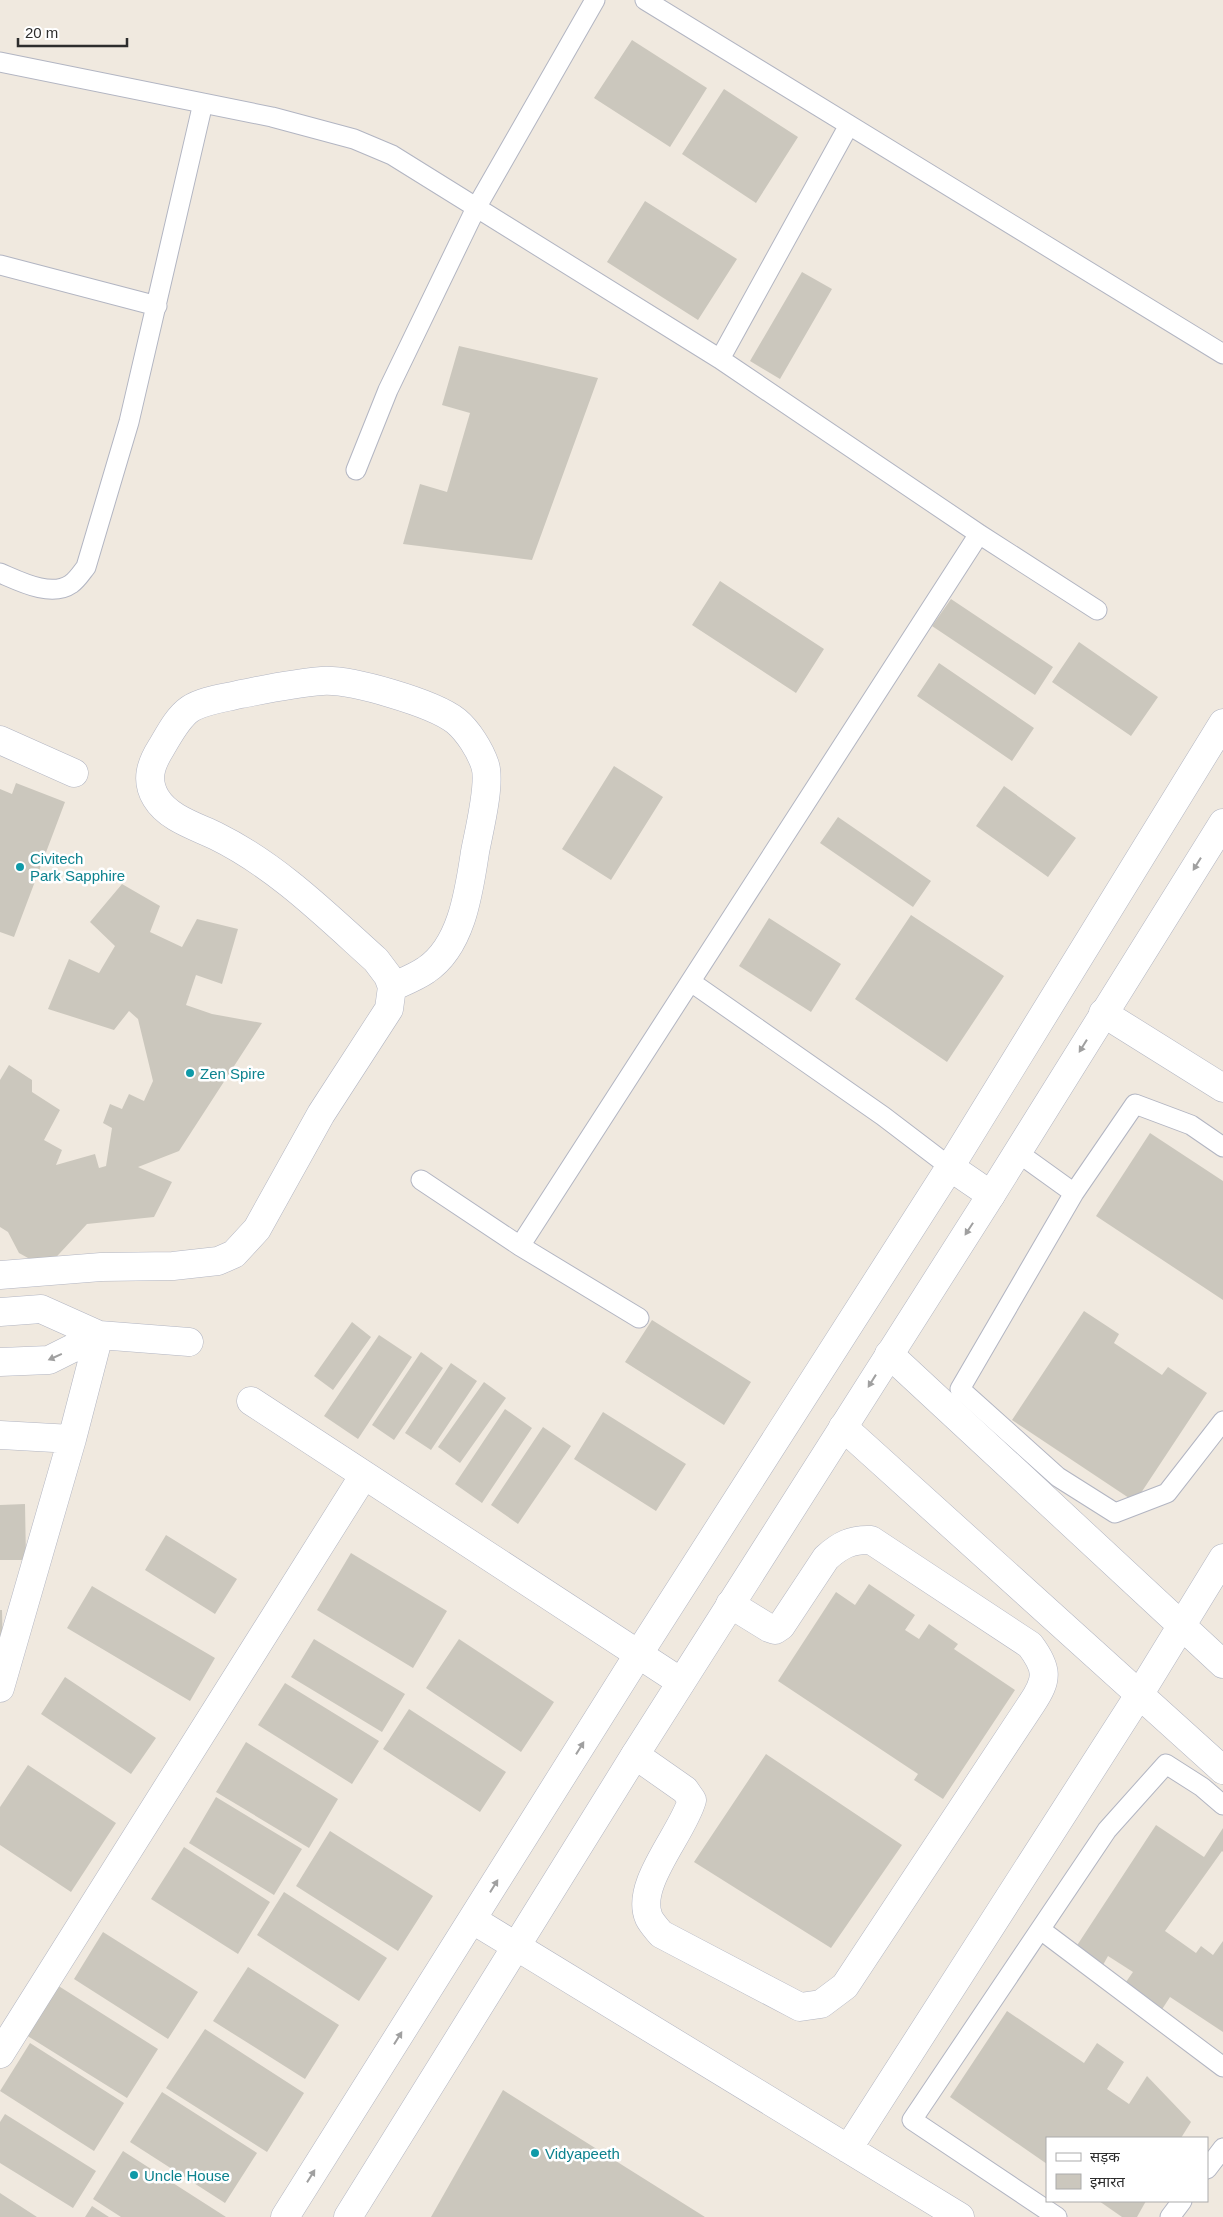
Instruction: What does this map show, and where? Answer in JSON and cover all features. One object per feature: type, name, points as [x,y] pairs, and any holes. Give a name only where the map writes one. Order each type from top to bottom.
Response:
[{"type":"street","points":[[0,1275],[101,1267],[173,1266],[218,1261],[234,1254],[257,1229],[321,1114],[389,1009],[392,987],[388,976],[376,960],[267,865],[236,846],[166,811],[154,796],[149,772],[175,725],[190,710],[209,701],[259,691],[324,681],[350,683],[426,705],[456,720],[470,736],[486,767],[485,790],[469,889],[455,932],[442,956],[427,970],[392,987]]},
{"type":"street","points":[[285,2217],[473,1920],[638,1654],[950,1167],[1223,723]]},
{"type":"street","points":[[0,740],[74,774]]},
{"type":"street","points":[[348,2217],[681,1682],[991,1195],[1223,823]]},
{"type":"street","points":[[1103,1013],[1223,1088]]},
{"type":"street","points":[[950,1167],[991,1195]]},
{"type":"street","points":[[0,1312],[41,1309],[99,1335],[189,1342]]},
{"type":"street","points":[[0,1362],[49,1360],[99,1335]]},
{"type":"street","points":[[0,1688],[72,1439],[99,1335]]},
{"type":"street","points":[[889,1354],[1223,1664]]},
{"type":"street","points":[[251,1401],[681,1682]]},
{"type":"street","points":[[843,1427],[1223,1770]]},
{"type":"street","points":[[0,1435],[72,1439]]},
{"type":"street","points":[[0,2054],[364,1476]]},
{"type":"street","points":[[635,1756],[685,1790],[692,1800],[688,1814],[650,1881],[646,1898],[649,1918],[661,1934],[800,2007],[821,2004],[845,1986],[1032,1704],[1044,1681],[1043,1666],[1030,1645],[871,1540],[847,1542],[834,1550],[826,1558],[781,1626],[775,1630],[730,1604]]},
{"type":"street","points":[[848,2149],[1140,1694],[1223,1558]]},
{"type":"street","points":[[473,1920],[960,2217]]},
{"type":"lane","points":[[356,470],[388,390],[476,208],[595,0]]},
{"type":"lane","points":[[645,0],[1223,354]]},
{"type":"lane","points":[[0,62],[272,117],[354,139],[392,155],[720,359],[979,534],[1097,610]]},
{"type":"lane","points":[[0,573],[34,587],[55,589],[71,585],[86,567],[129,422],[158,306],[203,103]]},
{"type":"lane","points":[[720,359],[849,125]]},
{"type":"lane","points":[[0,265],[158,306]]},
{"type":"lane","points":[[520,1246],[979,534]]},
{"type":"lane","points":[[691,982],[883,1116],[950,1167]]},
{"type":"lane","points":[[1223,1147],[1191,1125],[1135,1104],[1074,1194],[960,1389],[1058,1477],[1114,1513],[1167,1493],[1223,1421]]},
{"type":"lane","points":[[1017,1152],[1074,1194]]},
{"type":"lane","points":[[420,1180],[520,1246],[639,1318]]},
{"type":"lane","points":[[1057,2217],[912,2120],[1107,1830],[1166,1764],[1202,1787],[1223,1805]]},
{"type":"lane","points":[[1041,1930],[1223,2067]]},
{"type":"lane","points":[[1208,2168],[1223,2148]]},
{"type":"lane","points":[[1170,2217],[1181,2202]]},
{"type":"building","points":[[632,40],[707,88],[670,147],[594,98]]},
{"type":"building","points":[[724,89],[798,137],[756,203],[682,154]]},
{"type":"building","points":[[645,201],[737,259],[698,320],[607,262]]},
{"type":"building","points":[[802,272],[832,289],[780,379],[750,361]]},
{"type":"building","points":[[459,346],[598,378],[532,560],[403,544],[420,484],[447,492],[470,413],[442,405]]},
{"type":"building","points":[[720,581],[824,649],[796,693],[692,625]]},
{"type":"building","points":[[951,599],[1053,667],[1035,695],[932,626]]},
{"type":"building","points":[[1079,642],[1158,697],[1131,736],[1052,682]]},
{"type":"building","points":[[939,663],[1034,728],[1012,761],[917,696]]},
{"type":"building","points":[[614,766],[663,797],[611,880],[562,849]]},
{"type":"building","name":"Civitech Park Sapphire","points":[[16,783],[65,802],[14,937],[0,932],[0,789],[12,794]]},
{"type":"building","points":[[1004,786],[1076,838],[1048,877],[976,826]]},
{"type":"building","points":[[838,817],[931,881],[913,907],[820,843]]},
{"type":"building","name":"Zen Spire","points":[[122,884],[160,906],[150,932],[182,947],[197,919],[238,929],[222,984],[196,975],[186,1005],[212,1014],[262,1023],[179,1151],[138,1167],[172,1182],[154,1217],[87,1224],[46,1268],[19,1253],[8,1232],[0,1227],[0,1080],[9,1065],[32,1080],[32,1092],[60,1110],[44,1140],[62,1150],[56,1165],[95,1154],[99,1168],[106,1166],[112,1128],[103,1123],[110,1104],[122,1109],[129,1094],[144,1101],[153,1081],[138,1019],[129,1011],[114,1030],[48,1009],[69,959],[99,973],[115,946],[90,922]]},
{"type":"building","points":[[911,915],[1004,976],[947,1062],[855,999]]},
{"type":"building","points":[[769,918],[841,964],[811,1012],[739,966]]},
{"type":"building","points":[[1150,1133],[1223,1181],[1223,1300],[1096,1216]]},
{"type":"building","points":[[1084,1311],[1119,1334],[1114,1343],[1162,1375],[1168,1367],[1207,1393],[1135,1502],[1012,1420]]},
{"type":"building","points":[[652,1320],[751,1382],[724,1425],[625,1362]]},
{"type":"building","points":[[352,1322],[371,1337],[333,1390],[314,1376]]},
{"type":"building","points":[[379,1335],[412,1357],[358,1439],[324,1416]]},
{"type":"building","points":[[421,1352],[443,1368],[394,1440],[372,1425]]},
{"type":"building","points":[[451,1363],[477,1381],[431,1450],[405,1433]]},
{"type":"building","points":[[484,1382],[506,1398],[460,1463],[438,1447]]},
{"type":"building","points":[[505,1409],[532,1428],[482,1503],[455,1484]]},
{"type":"building","points":[[603,1412],[686,1464],[656,1511],[574,1459]]},
{"type":"building","points":[[543,1427],[571,1446],[518,1524],[491,1505]]},
{"type":"building","points":[[25,1504],[26,1560],[0,1560],[0,1505]]},
{"type":"building","points":[[166,1535],[237,1579],[215,1614],[145,1570]]},
{"type":"building","points":[[351,1553],[447,1611],[413,1668],[317,1610]]},
{"type":"building","points":[[869,1584],[915,1615],[905,1630],[919,1639],[929,1624],[958,1644],[954,1649],[1015,1690],[943,1799],[914,1780],[918,1774],[778,1681],[836,1592],[855,1605]]},
{"type":"building","points":[[92,1586],[215,1658],[190,1701],[67,1628]]},
{"type":"building","points":[[0,1610],[2,1610],[3,1654],[0,1654]]},
{"type":"building","points":[[314,1639],[405,1694],[382,1732],[291,1677]]},
{"type":"building","points":[[459,1639],[554,1702],[521,1752],[426,1688]]},
{"type":"building","points":[[65,1677],[156,1738],[131,1774],[41,1714]]},
{"type":"building","points":[[285,1683],[379,1741],[352,1784],[258,1725]]},
{"type":"building","points":[[409,1709],[506,1772],[480,1812],[383,1749]]},
{"type":"building","points":[[246,1742],[338,1799],[309,1848],[216,1792]]},
{"type":"building","points":[[766,1754],[902,1845],[831,1948],[694,1862]]},
{"type":"building","points":[[28,1765],[116,1823],[71,1892],[0,1845],[0,1807]]},
{"type":"building","points":[[216,1797],[302,1849],[274,1895],[189,1843]]},
{"type":"building","points":[[1156,1825],[1204,1857],[1223,1828],[1223,1852],[1165,1931],[1196,1953],[1201,1946],[1213,1955],[1223,1941],[1223,2032],[1170,1997],[1159,2014],[1121,1989],[1133,1972],[1108,1956],[1103,1965],[1076,1947]]},
{"type":"building","points":[[330,1831],[433,1896],[398,1951],[296,1886]]},
{"type":"building","points":[[184,1847],[270,1902],[238,1954],[151,1899]]},
{"type":"building","points":[[284,1892],[387,1958],[359,2001],[257,1935]]},
{"type":"building","points":[[103,1932],[198,1992],[168,2039],[74,1979]]},
{"type":"building","points":[[248,1967],[339,2025],[305,2079],[213,2021]]},
{"type":"building","points":[[57,1985],[158,2049],[127,2098],[26,2035]]},
{"type":"building","points":[[1007,2011],[1084,2063],[1097,2043],[1124,2062],[1107,2089],[1129,2104],[1147,2076],[1191,2122],[1182,2137],[1046,2137],[1046,2163],[950,2097]]},
{"type":"building","points":[[205,2029],[304,2093],[267,2152],[166,2088]]},
{"type":"building","points":[[30,2043],[124,2103],[94,2151],[0,2091]]},
{"type":"building","name":"Vidyapeeth","points":[[503,2090],[705,2217],[431,2217]]},
{"type":"building","points":[[162,2092],[257,2153],[225,2203],[130,2142]]},
{"type":"building","points":[[5,2114],[96,2171],[73,2208],[0,2163],[0,2122]]},
{"type":"building","name":"Uncle House","points":[[123,2151],[226,2217],[121,2217],[93,2199]]},
{"type":"building","points":[[0,2193],[37,2217],[0,2217]]},
{"type":"building","points":[[1100,2202],[1145,2202],[1137,2217],[1122,2217]]},
{"type":"building","points":[[92,2206],[109,2217],[85,2217]]},
{"type":"place","name":"Civitech Park Sapphire","points":[[20,867]]},
{"type":"place","name":"Zen Spire","points":[[190,1073]]},
{"type":"place","name":"Vidyapeeth","points":[[535,2153]]},
{"type":"place","name":"Uncle House","points":[[134,2175]]}]
